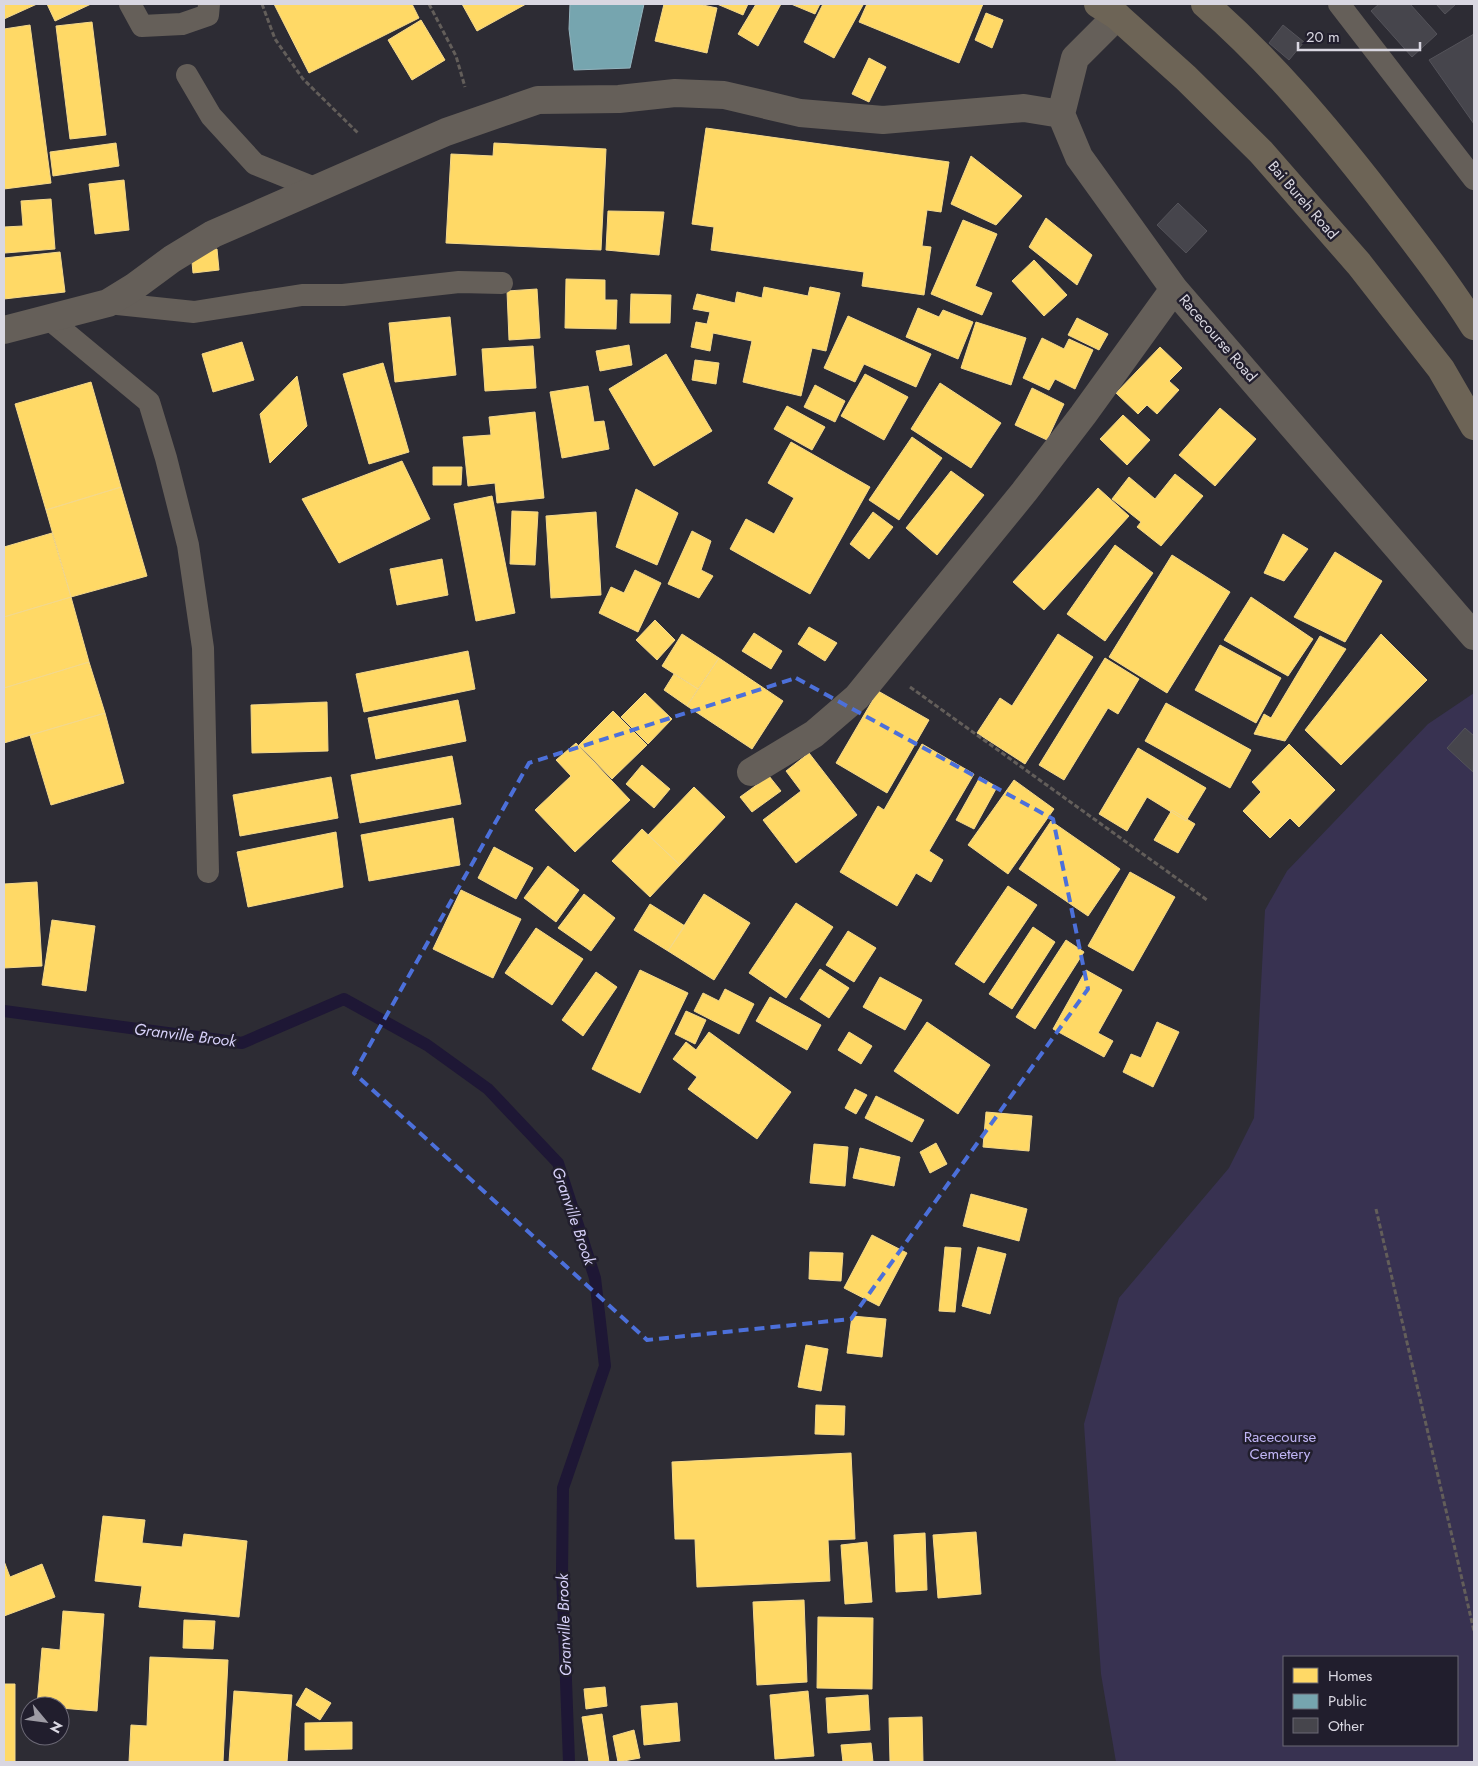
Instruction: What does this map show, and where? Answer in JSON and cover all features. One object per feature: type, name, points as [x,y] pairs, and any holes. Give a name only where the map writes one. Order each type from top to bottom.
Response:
[{"type":"highway","points":[[1205,4],[1235,30],[1319,118],[1400,222],[1474,326]]},
{"type":"highway","name":"Bai Bureh Road","points":[[1107,10],[1186,78],[1261,152],[1359,264],[1441,369],[1474,426]]},
{"type":"street","points":[[4,330],[108,303],[134,287],[172,258],[213,234],[383,158],[478,120],[538,100],[619,99],[675,92],[724,95],[800,113],[883,120],[1024,108],[1062,114],[1075,58],[1107,10]]},
{"type":"street","name":"Racecourse Road","points":[[1062,114],[1079,157],[1174,289],[1474,636]]},
{"type":"street","points":[[751,772],[814,734],[858,697],[881,666],[1024,492],[1083,415],[1174,289]]},
{"type":"lane","points":[[130,4],[142,26],[182,24],[208,15],[209,4]]},
{"type":"lane","points":[[1339,4],[1474,179]]},
{"type":"lane","points":[[187,75],[211,116],[255,164],[317,189]]},
{"type":"lane","points":[[108,303],[194,312],[302,295],[343,295],[459,282],[502,283]]},
{"type":"lane","points":[[49,319],[149,402],[166,458],[188,545],[203,648],[208,872]]},
{"type":"path","points":[[262,4],[275,39],[303,79],[383,158]]},
{"type":"path","points":[[429,4],[456,56],[478,120]]},
{"type":"path","points":[[881,666],[1207,900]]},
{"type":"path","points":[[1376,1209],[1474,1631]]},
{"type":"highlighted area","points":[[796,678],[1053,819],[1088,989],[851,1319],[647,1340],[354,1073],[529,763]]},
{"type":"green space","name":"Racecourse Cemetery","points":[[1474,693],[1474,1762],[1116,1762],[1101,1674],[1084,1424],[1119,1298],[1229,1168],[1254,1118],[1265,910],[1287,871],[1428,724]]},
{"type":"building: Homes","points":[[4,4],[37,4],[4,19]]},
{"type":"building: Homes","points":[[47,4],[91,4],[55,21]]},
{"type":"building: Homes","points":[[274,4],[412,4],[419,18],[309,73]]},
{"type":"building: Homes","points":[[462,4],[526,4],[477,31]]},
{"type":"building: Homes","points":[[664,4],[698,4],[717,8],[707,53],[655,41]]},
{"type":"building: Homes","points":[[717,4],[748,4],[743,15]]},
{"type":"building: Homes","points":[[756,4],[781,4],[758,46],[738,34]]},
{"type":"building: Homes","points":[[791,4],[820,4],[815,14]]},
{"type":"building: Homes","points":[[823,4],[863,5],[834,58],[804,42]]},
{"type":"building: Homes","points":[[867,4],[983,4],[959,63],[859,22]]},
{"type":"building: Homes","points":[[986,13],[1003,20],[992,48],[975,40]]},
{"type":"building: Homes","points":[[421,20],[445,60],[412,80],[388,40]]},
{"type":"building: Homes","points":[[92,22],[106,135],[70,139],[56,26]]},
{"type":"building: Homes","points":[[30,25],[51,183],[4,189],[4,29]]},
{"type":"building: Homes","points":[[869,58],[886,67],[869,102],[852,94]]},
{"type":"building: Homes","points":[[706,128],[949,162],[941,212],[927,210],[922,246],[931,247],[924,295],[862,286],[864,272],[711,250],[714,227],[692,224]]},
{"type":"building: Homes","points":[[116,143],[119,166],[53,176],[50,152]]},
{"type":"building: Homes","points":[[494,143],[606,149],[601,250],[446,243],[451,154],[493,156]]},
{"type":"building: Homes","points":[[971,156],[1022,196],[996,225],[951,204]]},
{"type":"building: Homes","points":[[124,180],[129,230],[95,234],[89,184]]},
{"type":"building: Homes","points":[[51,199],[55,249],[5,253],[4,227],[23,226],[21,201]]},
{"type":"building: Homes","points":[[608,211],[664,212],[659,255],[606,250]]},
{"type":"building: Homes","points":[[1046,218],[1092,255],[1077,285],[1029,247]]},
{"type":"building: Homes","points":[[963,220],[997,234],[975,286],[992,293],[982,315],[931,294]]},
{"type":"building: Homes","points":[[217,249],[219,270],[193,273],[191,251]]},
{"type":"building: Homes","points":[[60,252],[65,292],[4,299],[4,258]]},
{"type":"building: Homes","points":[[1034,260],[1067,295],[1044,316],[1012,281]]},
{"type":"building: Homes","points":[[566,279],[605,280],[605,300],[617,300],[616,329],[565,328]]},
{"type":"building: Homes","points":[[764,287],[808,296],[810,287],[840,293],[826,351],[812,348],[801,396],[743,382],[752,341],[713,333],[710,351],[691,347],[696,322],[707,324],[710,312],[693,309],[697,294],[735,303],[737,292],[762,298]]},
{"type":"building: Homes","points":[[537,289],[540,338],[509,340],[507,291]]},
{"type":"building: Homes","points":[[631,294],[671,295],[670,323],[630,323]]},
{"type":"building: Homes","points":[[918,308],[939,317],[943,310],[973,322],[958,359],[906,337]]},
{"type":"building: Homes","points":[[848,316],[931,354],[916,387],[864,364],[855,382],[824,368]]},
{"type":"building: Homes","points":[[450,317],[456,375],[395,382],[389,323]]},
{"type":"building: Homes","points":[[1077,318],[1108,334],[1099,350],[1068,335]]},
{"type":"building: Homes","points":[[976,322],[1026,338],[1011,385],[961,368]]},
{"type":"building: Homes","points":[[1042,338],[1064,349],[1069,339],[1093,350],[1075,389],[1055,379],[1049,390],[1023,378]]},
{"type":"building: Homes","points":[[242,342],[254,380],[213,392],[202,354]]},
{"type":"building: Homes","points":[[629,345],[632,365],[600,371],[596,351]]},
{"type":"building: Homes","points":[[533,346],[536,388],[485,391],[482,349]]},
{"type":"building: Homes","points":[[1160,347],[1182,368],[1169,381],[1179,390],[1157,414],[1147,405],[1138,414],[1116,393]]},
{"type":"building: Homes","points":[[666,354],[712,431],[654,466],[609,389]]},
{"type":"building: Homes","points":[[695,360],[719,363],[716,384],[692,380]]},
{"type":"building: Homes","points":[[383,363],[409,452],[369,464],[343,374]]},
{"type":"building: Homes","points":[[865,374],[908,397],[884,440],[841,416]]},
{"type":"building: Homes","points":[[297,376],[307,426],[270,463],[260,414]]},
{"type":"building: Homes","points":[[91,382],[121,487],[46,510],[15,404]]},
{"type":"building: Homes","points":[[940,383],[1001,423],[971,468],[911,429]]},
{"type":"building: Homes","points":[[815,385],[845,401],[835,422],[804,407]]},
{"type":"building: Homes","points":[[588,386],[594,422],[604,421],[609,449],[562,458],[550,392]]},
{"type":"building: Homes","points":[[1032,388],[1064,404],[1047,440],[1015,425]]},
{"type":"building: Homes","points":[[787,406],[825,427],[812,450],[774,429]]},
{"type":"building: Homes","points":[[1220,408],[1256,439],[1215,486],[1179,455]]},
{"type":"building: Homes","points":[[535,412],[544,498],[497,503],[495,483],[468,486],[463,437],[491,435],[489,417]]},
{"type":"building: Homes","points":[[1123,415],[1150,440],[1127,465],[1100,439]]},
{"type":"building: Homes","points":[[912,437],[942,458],[899,520],[869,500]]},
{"type":"building: Homes","points":[[791,442],[870,487],[810,594],[730,549],[746,519],[774,534],[794,498],[768,483]]},
{"type":"building: Homes","points":[[402,461],[430,519],[339,563],[302,499]]},
{"type":"building: Homes","points":[[433,467],[462,467],[461,485],[433,485]]},
{"type":"building: Homes","points":[[951,471],[984,495],[937,555],[906,528]]},
{"type":"building: Homes","points":[[1175,474],[1203,496],[1161,546],[1137,527],[1141,522],[1112,499],[1129,477],[1155,499]]},
{"type":"building: Homes","points":[[121,487],[147,576],[71,597],[46,510]]},
{"type":"building: Homes","points":[[1098,488],[1129,516],[1044,610],[1013,582]]},
{"type":"building: Homes","points":[[636,489],[678,513],[657,565],[616,547]]},
{"type":"building: Homes","points":[[492,496],[515,613],[476,621],[454,504]]},
{"type":"building: Homes","points":[[512,511],[538,512],[535,565],[510,564]]},
{"type":"building: Homes","points":[[596,512],[601,595],[551,598],[546,516]]},
{"type":"building: Homes","points":[[873,512],[893,527],[869,559],[850,544]]},
{"type":"building: Homes","points":[[692,531],[711,541],[701,570],[713,576],[699,598],[668,584]]},
{"type":"building: Homes","points":[[52,533],[71,597],[4,617],[4,547]]},
{"type":"building: Homes","points":[[1283,534],[1308,549],[1284,581],[1264,573]]},
{"type":"building: Homes","points":[[1115,545],[1153,573],[1105,641],[1067,614]]},
{"type":"building: Homes","points":[[1335,552],[1382,581],[1345,642],[1294,617]]},
{"type":"building: Homes","points":[[1172,555],[1230,592],[1167,693],[1109,657]]},
{"type":"building: Homes","points":[[442,559],[448,595],[397,605],[390,569]]},
{"type":"building: Homes","points":[[635,570],[661,583],[638,632],[599,613],[611,587],[624,593]]},
{"type":"building: Homes","points":[[71,597],[89,662],[4,688],[4,617]]},
{"type":"building: Homes","points":[[1251,597],[1313,639],[1288,676],[1224,640]]},
{"type":"building: Homes","points":[[655,620],[675,640],[657,660],[636,640]]},
{"type":"building: Homes","points":[[809,627],[837,643],[825,661],[798,644]]},
{"type":"building: Homes","points":[[754,633],[782,651],[771,669],[742,651]]},
{"type":"building: Homes","points":[[682,634],[719,658],[698,689],[662,666]]},
{"type":"building: Homes","points":[[1058,634],[1093,657],[1025,764],[977,733],[1000,698],[1012,706]]},
{"type":"building: Homes","points":[[1381,634],[1427,680],[1341,765],[1305,730]]},
{"type":"building: Homes","points":[[1320,636],[1346,649],[1285,741],[1254,734],[1264,714],[1271,718]]},
{"type":"building: Homes","points":[[1220,645],[1281,678],[1256,723],[1195,690]]},
{"type":"building: Homes","points":[[468,651],[475,689],[364,712],[356,674]]},
{"type":"building: Homes","points":[[719,658],[783,701],[752,749],[687,706]]},
{"type":"building: Homes","points":[[1105,658],[1139,679],[1118,714],[1108,708],[1064,780],[1039,765]]},
{"type":"building: Homes","points":[[89,662],[105,713],[4,743],[4,688]]},
{"type":"building: Homes","points":[[674,674],[698,689],[687,706],[664,690]]},
{"type":"building: Homes","points":[[878,691],[929,720],[887,793],[836,763]]},
{"type":"building: Homes","points":[[645,693],[672,719],[648,744],[621,717]]},
{"type":"building: Homes","points":[[458,700],[466,741],[376,759],[368,718]]},
{"type":"building: Homes","points":[[327,702],[328,751],[252,753],[251,705]]},
{"type":"building: Homes","points":[[1166,703],[1251,750],[1230,788],[1145,741]]},
{"type":"building: Homes","points":[[613,711],[647,745],[612,779],[579,745]]},
{"type":"building: Homes","points":[[105,713],[124,783],[51,805],[30,735]]},
{"type":"building: Homes","points":[[576,743],[630,800],[575,852],[535,810],[571,776],[556,760]]},
{"type":"building: Homes","points":[[922,744],[974,774],[929,851],[943,860],[931,882],[916,873],[897,906],[840,872],[878,806],[884,810]]},
{"type":"building: Homes","points":[[1289,744],[1335,790],[1299,827],[1290,818],[1270,838],[1243,811],[1261,792],[1252,782]]},
{"type":"building: Homes","points":[[1138,748],[1206,788],[1186,821],[1147,797],[1127,831],[1099,814]]},
{"type":"building: Homes","points":[[809,753],[857,815],[796,863],[763,820],[801,791],[786,771]]},
{"type":"building: Homes","points":[[452,756],[461,804],[360,823],[351,775]]},
{"type":"building: Homes","points":[[642,765],[670,789],[654,808],[626,784]]},
{"type":"building: Homes","points":[[769,776],[781,791],[752,812],[740,797]]},
{"type":"building: Homes","points":[[331,777],[338,818],[240,836],[233,795]]},
{"type":"building: Homes","points":[[980,777],[997,787],[974,829],[956,820]]},
{"type":"building: Homes","points":[[1014,780],[1054,809],[1008,874],[968,845]]},
{"type":"building: Homes","points":[[694,787],[725,817],[680,865],[648,835]]},
{"type":"building: Homes","points":[[1172,810],[1195,824],[1178,853],[1154,840]]},
{"type":"building: Homes","points":[[453,818],[460,865],[369,881],[361,835]]},
{"type":"building: Homes","points":[[1051,821],[1120,869],[1088,916],[1019,869]]},
{"type":"building: Homes","points":[[642,829],[680,865],[650,897],[612,861]]},
{"type":"building: Homes","points":[[336,832],[343,887],[248,907],[237,852]]},
{"type":"building: Homes","points":[[494,847],[533,868],[516,899],[478,878]]},
{"type":"building: Homes","points":[[548,866],[579,890],[556,922],[524,898]]},
{"type":"building: Homes","points":[[1130,872],[1175,897],[1133,971],[1088,946]]},
{"type":"building: Homes","points":[[37,882],[42,966],[4,968],[4,884]]},
{"type":"building: Homes","points":[[1008,886],[1037,905],[984,983],[955,964]]},
{"type":"building: Homes","points":[[461,890],[521,919],[493,978],[433,949]]},
{"type":"building: Homes","points":[[584,894],[615,918],[591,951],[558,928]]},
{"type":"building: Homes","points":[[704,894],[750,923],[714,980],[668,951]]},
{"type":"building: Homes","points":[[796,903],[833,927],[786,998],[749,973]]},
{"type":"building: Homes","points":[[650,904],[685,926],[668,951],[634,930]]},
{"type":"building: Homes","points":[[52,920],[95,926],[86,991],[42,985]]},
{"type":"building: Homes","points":[[1033,927],[1055,942],[1012,1009],[989,994]]},
{"type":"building: Homes","points":[[536,928],[583,959],[552,1005],[505,973]]},
{"type":"building: Homes","points":[[848,931],[876,948],[854,982],[826,965]]},
{"type":"building: Homes","points":[[1066,940],[1084,952],[1035,1029],[1016,1017]]},
{"type":"building: Homes","points":[[820,969],[849,988],[829,1018],[800,999]]},
{"type":"building: Homes","points":[[640,970],[688,993],[640,1093],[592,1069]]},
{"type":"building: Homes","points":[[1086,970],[1122,990],[1098,1033],[1113,1041],[1104,1057],[1053,1029]]},
{"type":"building: Homes","points":[[596,972],[617,987],[583,1036],[562,1020]]},
{"type":"building: Homes","points":[[880,977],[922,1000],[905,1030],[863,1007]]},
{"type":"building: Homes","points":[[725,989],[754,1004],[739,1034],[694,1011],[703,993],[719,1001]]},
{"type":"building: Homes","points":[[770,997],[821,1025],[807,1050],[756,1021]]},
{"type":"building: Homes","points":[[686,1011],[706,1020],[695,1044],[675,1034]]},
{"type":"building: Homes","points":[[927,1022],[990,1065],[958,1114],[894,1071]]},
{"type":"building: Homes","points":[[1157,1022],[1179,1032],[1153,1087],[1123,1072],[1131,1054],[1141,1058]]},
{"type":"building: Homes","points":[[709,1032],[791,1092],[757,1139],[688,1089],[697,1077],[673,1059],[686,1042],[696,1050]]},
{"type":"building: Homes","points":[[849,1032],[872,1046],[861,1064],[838,1050]]},
{"type":"building: Homes","points":[[855,1089],[867,1095],[856,1114],[845,1108]]},
{"type":"building: Homes","points":[[876,1096],[924,1120],[912,1142],[865,1118]]},
{"type":"building: Homes","points":[[986,1112],[1032,1116],[1029,1151],[983,1147]]},
{"type":"building: Homes","points":[[936,1143],[947,1164],[930,1173],[920,1152]]},
{"type":"building: Homes","points":[[814,1144],[848,1147],[845,1186],[810,1183]]},
{"type":"building: Homes","points":[[860,1148],[900,1157],[894,1186],[853,1178]]},
{"type":"building: Homes","points":[[971,1194],[1027,1209],[1019,1241],[963,1226]]},
{"type":"building: Homes","points":[[872,1235],[907,1253],[879,1306],[844,1288]]},
{"type":"building: Homes","points":[[945,1247],[961,1248],[955,1312],[939,1311]]},
{"type":"building: Homes","points":[[978,1247],[1006,1254],[990,1314],[962,1306]]},
{"type":"building: Homes","points":[[810,1252],[843,1253],[841,1281],[809,1279]]},
{"type":"building: Homes","points":[[852,1316],[886,1319],[882,1357],[847,1353]]},
{"type":"building: Homes","points":[[806,1345],[828,1349],[821,1391],[798,1387]]},
{"type":"building: Homes","points":[[816,1405],[845,1406],[844,1435],[815,1434]]},
{"type":"building: Homes","points":[[851,1453],[855,1539],[828,1540],[830,1581],[697,1587],[695,1539],[675,1539],[672,1462]]},
{"type":"building: Homes","points":[[103,1516],[145,1520],[142,1543],[182,1547],[184,1534],[247,1541],[239,1617],[139,1607],[142,1586],[95,1581]]},
{"type":"building: Homes","points":[[976,1532],[981,1594],[938,1598],[933,1535]]},
{"type":"building: Homes","points":[[925,1533],[927,1590],[896,1592],[894,1535]]},
{"type":"building: Homes","points":[[867,1542],[872,1602],[845,1604],[841,1545]]},
{"type":"building: Homes","points":[[4,1561],[10,1577],[42,1564],[55,1597],[4,1616]]},
{"type":"building: Homes","points":[[804,1600],[807,1682],[757,1685],[753,1602]]},
{"type":"building: Homes","points":[[63,1611],[104,1614],[97,1711],[70,1709],[70,1696],[38,1696],[42,1648],[60,1650]]},
{"type":"building: Homes","points":[[818,1617],[873,1618],[872,1689],[817,1688]]},
{"type":"building: Homes","points":[[184,1620],[215,1621],[213,1649],[183,1648]]},
{"type":"building: Homes","points":[[150,1657],[228,1660],[223,1762],[129,1762],[131,1725],[147,1726]]},
{"type":"building: Homes","points":[[4,1684],[15,1684],[15,1762],[4,1762]]},
{"type":"building: Homes","points":[[605,1687],[607,1706],[586,1709],[584,1689]]},
{"type":"building: Homes","points":[[306,1688],[331,1703],[320,1720],[296,1705]]},
{"type":"building: Homes","points":[[234,1691],[292,1695],[287,1762],[229,1762]]},
{"type":"building: Homes","points":[[808,1691],[814,1756],[775,1759],[770,1695]]},
{"type":"building: Homes","points":[[868,1695],[870,1730],[828,1733],[826,1698]]},
{"type":"building: Homes","points":[[677,1703],[680,1741],[644,1745],[641,1706]]},
{"type":"building: Homes","points":[[602,1714],[609,1762],[589,1762],[582,1717]]},
{"type":"building: Homes","points":[[922,1717],[923,1762],[890,1762],[889,1718]]},
{"type":"building: Homes","points":[[352,1722],[352,1749],[305,1750],[305,1723]]},
{"type":"building: Homes","points":[[634,1730],[640,1758],[618,1762],[613,1736]]},
{"type":"building: Homes","points":[[871,1743],[873,1762],[843,1762],[841,1745]]},
{"type":"building: Public","points":[[570,4],[644,4],[630,68],[574,70],[569,29]]},
{"type":"building: Other","points":[[1379,4],[1410,4],[1437,34],[1412,57],[1371,11]]},
{"type":"building: Other","points":[[1436,4],[1456,4],[1445,14]]},
{"type":"building: Other","points":[[1283,25],[1304,42],[1289,60],[1269,43]]},
{"type":"building: Other","points":[[1474,34],[1474,124],[1429,60]]},
{"type":"building: Other","points":[[1178,203],[1207,231],[1186,253],[1157,225]]},
{"type":"building: Other","points":[[1465,728],[1474,736],[1473,772],[1447,748]]},
{"type":"waterway","name":"Granville Brook","points":[[4,1011],[242,1043],[344,999],[427,1045],[488,1089],[558,1163],[595,1278],[605,1366],[563,1488],[562,1573],[569,1762]]}]
